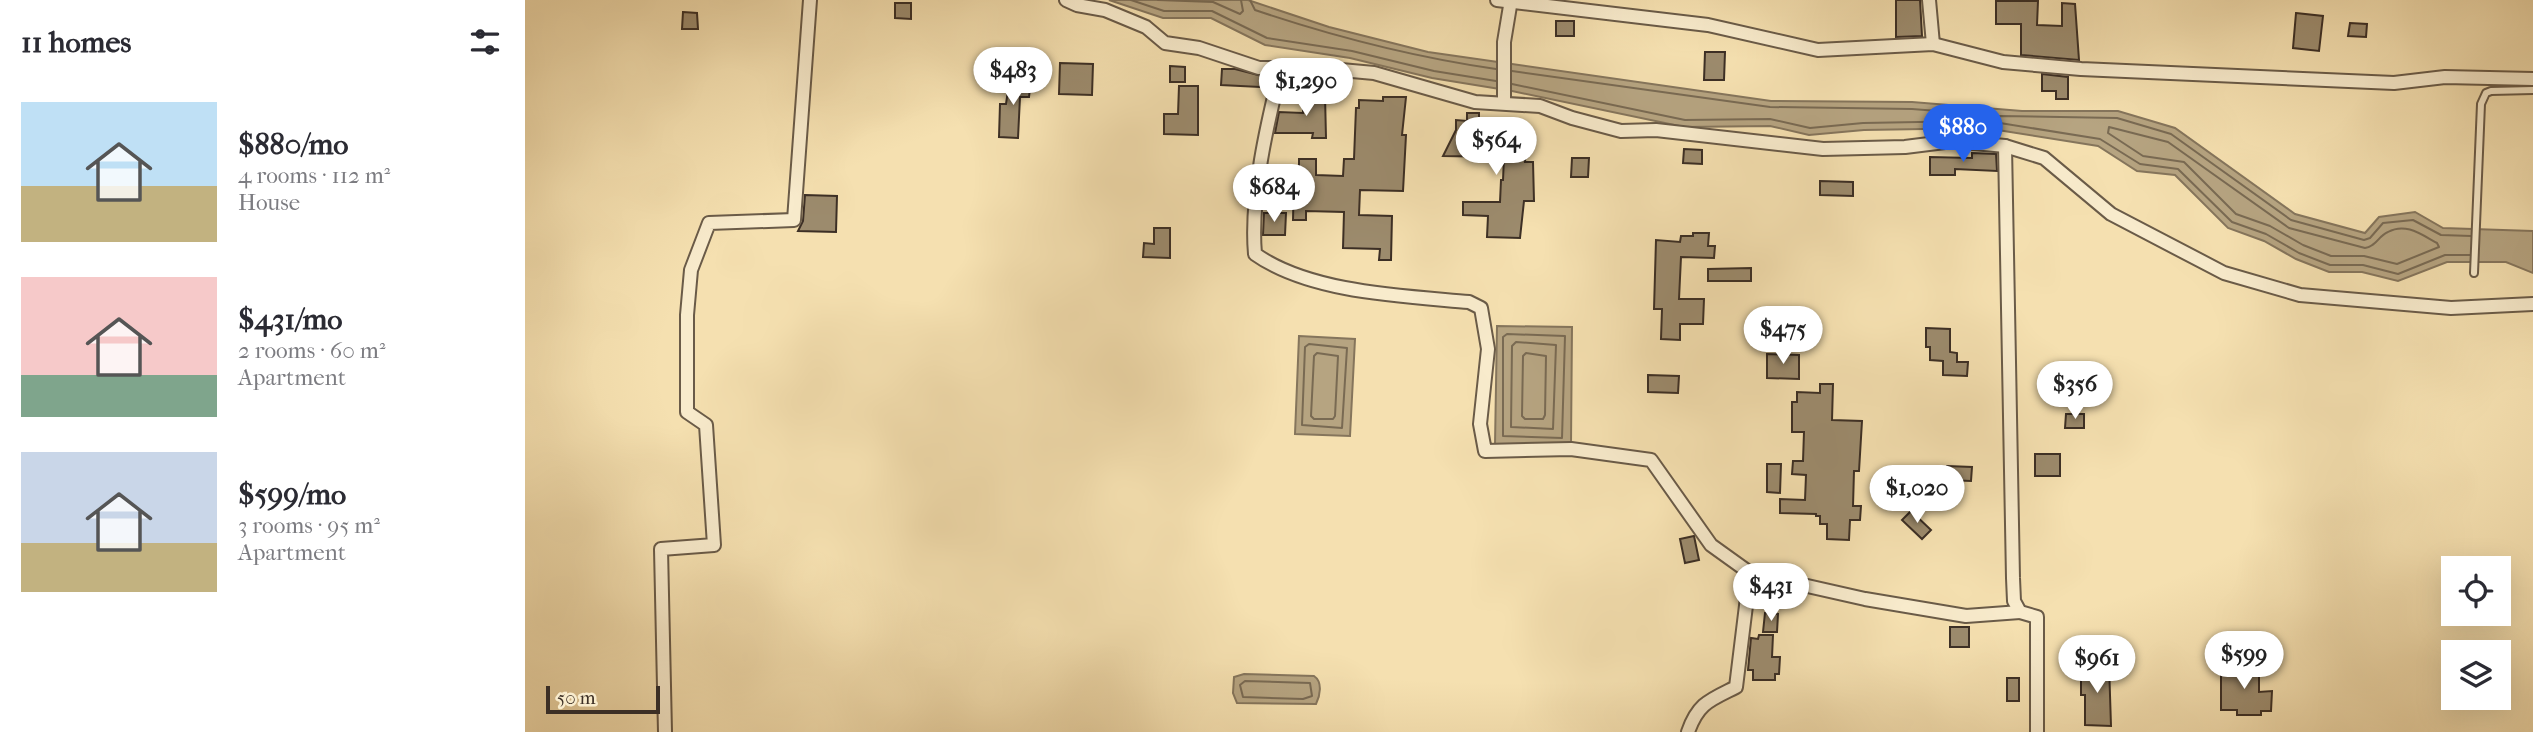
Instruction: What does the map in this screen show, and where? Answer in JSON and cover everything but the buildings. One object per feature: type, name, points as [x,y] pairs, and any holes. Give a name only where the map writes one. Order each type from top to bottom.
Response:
[{"type":"street","points":[[665,732],[661,550],[713,545],[706,425],[687,412],[687,315],[691,270],[709,223],[794,220],[810,0]]},
{"type":"street","points":[[1066,0],[1077,5],[1105,10],[1146,27],[1165,43],[1199,48],[1259,68],[1319,68],[1374,73],[1475,102],[1504,100],[1541,106],[1572,118],[1621,131],[1657,130],[1823,149],[1905,147],[1953,141],[2005,146],[2044,158],[2111,215],[2224,273],[2313,296],[2451,308],[2533,304]]},
{"type":"street","points":[[1497,0],[1708,25],[1818,50],[1933,44],[2003,62],[2093,69],[2394,82],[2445,77],[2533,79]]},
{"type":"street","points":[[1504,100],[1504,42],[1511,0]]},
{"type":"street","points":[[1930,0],[1933,44]]},
{"type":"street","points":[[1281,68],[1270,111],[1253,227],[1255,254],[1269,264],[1353,290],[1469,302],[1481,308],[1488,349],[1481,424],[1485,451],[1571,449],[1651,460],[1711,545],[1750,573],[1865,599],[1966,616],[2020,612],[2037,617],[2037,732]]},
{"type":"street","points":[[2005,146],[2013,578],[2014,601],[2020,612]]},
{"type":"street","points":[[1688,732],[1694,715],[1705,703],[1736,687],[1750,573]]},
{"type":"lane","points":[[2473,273],[2484,98],[2491,91],[2533,90]]},
{"type":"water","points":[[1109,0],[1248,0],[1329,27],[1428,52],[1771,101],[1912,102],[2022,111],[2118,111],[2175,128],[2295,214],[2365,233],[2379,217],[2415,212],[2443,228],[2533,231],[2533,273],[2506,262],[2447,262],[2398,281],[2362,272],[2329,272],[2296,259],[2264,241],[2228,228],[2175,175],[2137,171],[2098,146],[1985,128],[1864,130],[1809,135],[1770,126],[1684,127],[1512,91],[1432,78],[1350,58],[1265,45],[1211,18],[1163,18]]},
{"type":"water","points":[[1497,326],[1572,327],[1571,445],[1495,445]]},
{"type":"water","points":[[1299,336],[1355,339],[1350,436],[1295,434]]},
{"type":"water","points":[[1244,674],[1314,676],[1320,685],[1316,704],[1237,703],[1233,693],[1234,677]]}]
